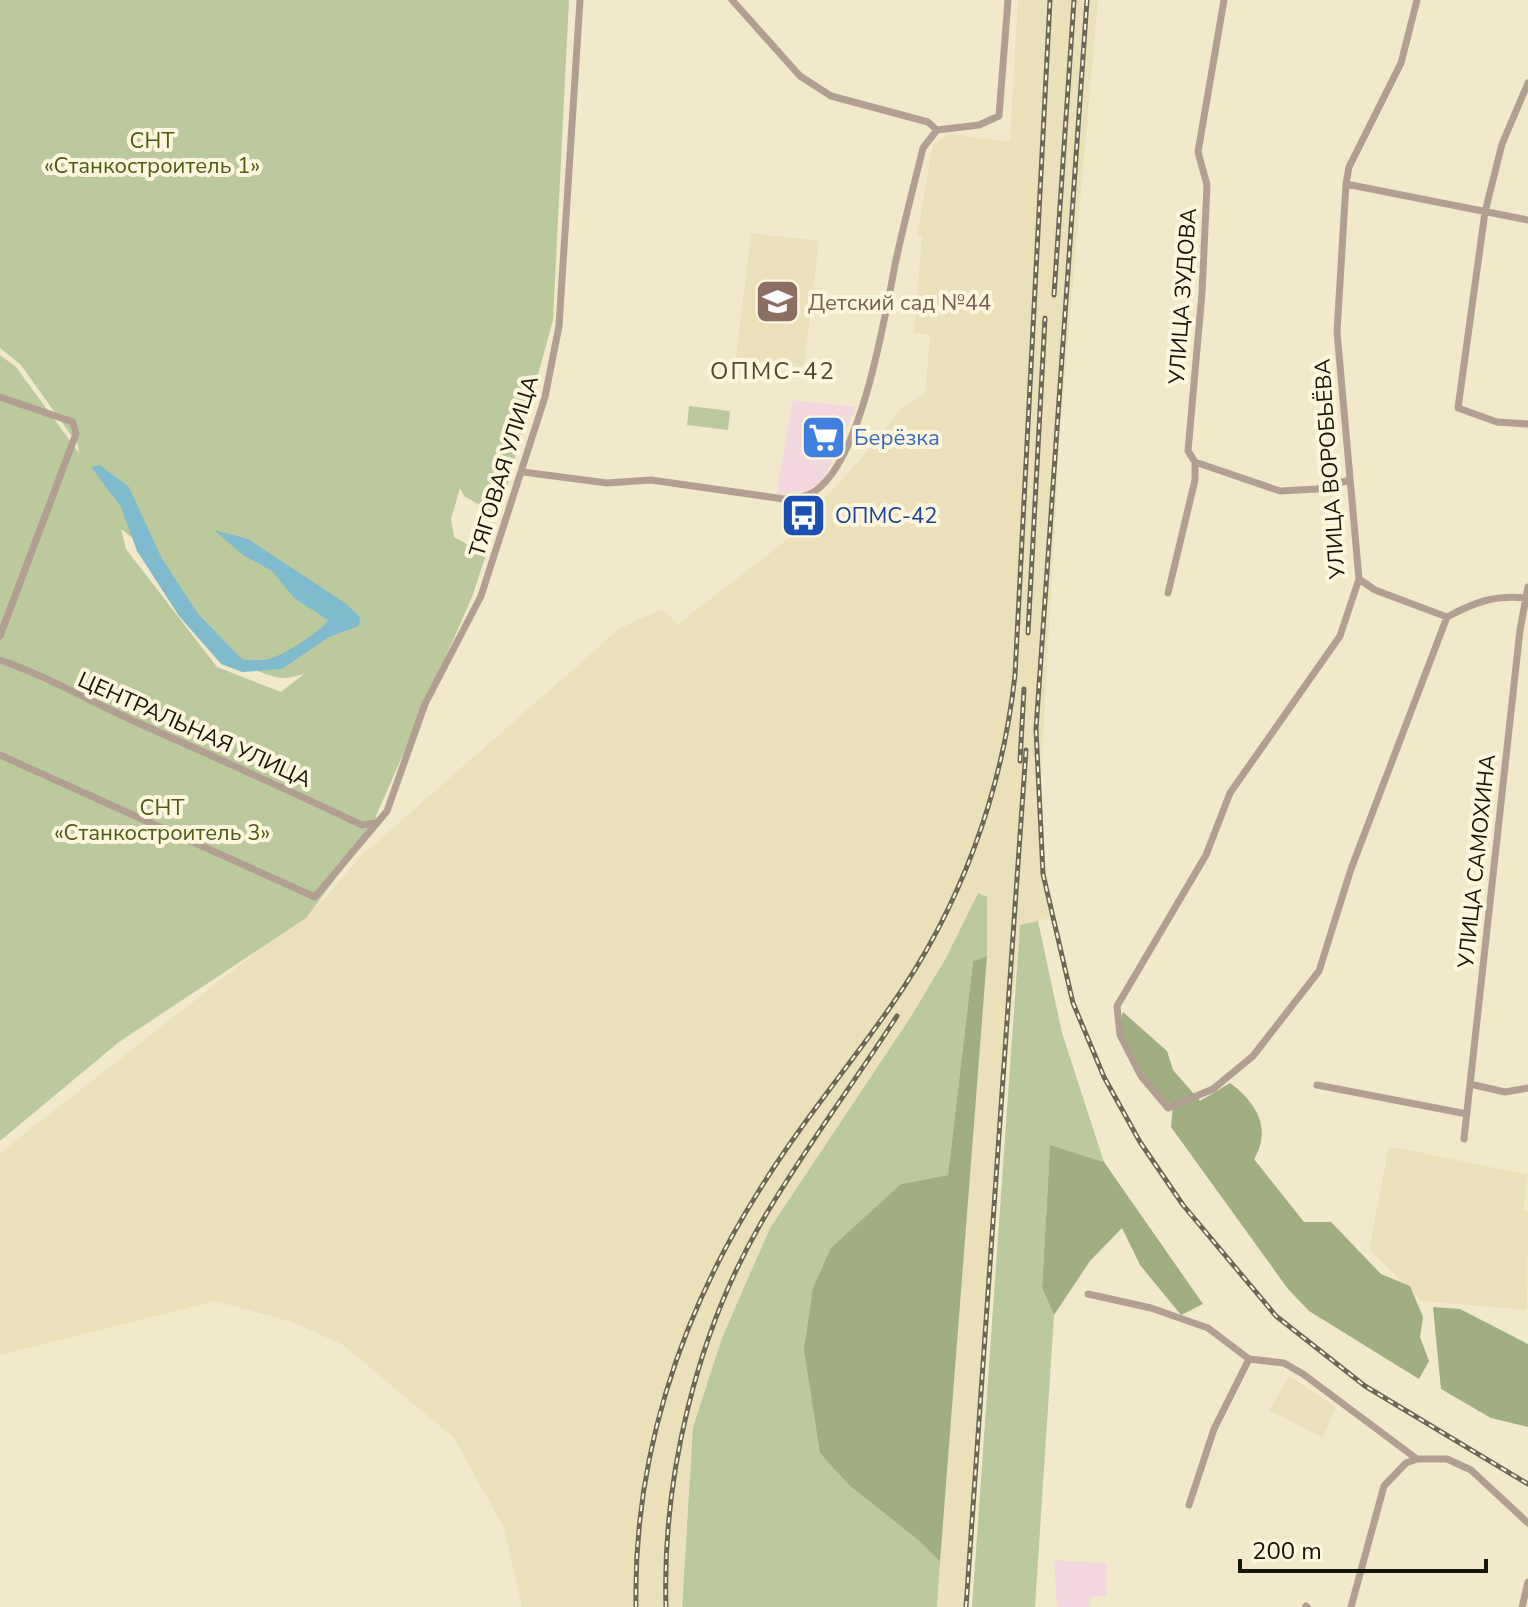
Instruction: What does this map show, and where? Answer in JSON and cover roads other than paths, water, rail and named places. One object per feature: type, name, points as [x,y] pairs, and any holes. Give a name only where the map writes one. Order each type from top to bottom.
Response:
[{"type":"street","name":"ТЯГОВАЯ УЛИЦА","points":[[0,755],[315,897],[387,811],[425,704],[481,596],[545,397],[559,326],[580,0]]},
{"type":"street","points":[[732,0],[800,76],[831,96],[928,122],[937,130]]},
{"type":"street","points":[[523,472],[607,483],[651,480],[784,499],[800,497],[820,487],[835,466],[862,406],[879,350],[923,148],[937,130],[979,125],[999,116],[1008,0]]},
{"type":"street","name":"УЛИЦА ЗУДОВА","points":[[1168,593],[1195,480],[1195,462],[1188,451],[1202,293],[1207,185],[1198,152],[1224,0]]},
{"type":"street","name":"УЛИЦА ВОРОБЬЁВА","points":[[1417,0],[1401,63],[1349,167],[1346,184],[1337,332],[1359,579],[1340,636],[1230,793],[1206,855],[1117,1006],[1120,1035],[1141,1076],[1168,1108],[1213,1089],[1253,1056],[1319,971],[1351,869],[1447,617]]},
{"type":"street","points":[[1528,83],[1502,144],[1485,212],[1458,408],[1497,422],[1528,424]]},
{"type":"street","points":[[1346,184],[1528,220]]},
{"type":"street","points":[[0,397],[73,422],[76,434],[0,636]]},
{"type":"street","points":[[1195,462],[1280,491],[1317,489],[1350,480]]},
{"type":"street","points":[[1359,579],[1375,590],[1447,617],[1478,600],[1498,596],[1526,598]]},
{"type":"street","name":"УЛИЦА САМОХИНА","points":[[1464,1139],[1528,587]]},
{"type":"street","name":"ЦЕНТРАЛЬНАЯ УЛИЦА","points":[[0,660],[91,697],[144,726],[194,745],[362,825],[377,823]]},
{"type":"street","points":[[1470,1084],[1505,1092],[1528,1088]]},
{"type":"street","points":[[1317,1085],[1467,1114]]},
{"type":"street","points":[[1088,1294],[1151,1308],[1208,1328],[1249,1359],[1275,1361],[1303,1374],[1417,1459]]},
{"type":"street","points":[[1189,1505],[1214,1429],[1249,1359]]},
{"type":"street","points":[[1351,1607],[1384,1486],[1397,1469],[1417,1459],[1447,1459],[1471,1470],[1528,1523]]},
{"type":"street","points":[[1522,1607],[1528,1582]]},
{"type":"water","points":[[100,465],[129,487],[161,557],[198,614],[243,660],[275,657],[310,636],[328,620],[294,598],[272,571],[243,555],[214,530],[248,539],[345,603],[360,617],[359,626],[329,637],[282,669],[242,672],[221,664],[179,616],[137,551],[121,507],[91,467]]},
{"type":"railway","points":[[636,1607],[637,1552],[652,1444],[666,1392],[705,1290],[729,1241],[772,1170],[891,1006],[938,930],[974,848],[1000,763],[1015,675],[1050,0]]},
{"type":"railway","points":[[1054,295],[1074,0]]},
{"type":"railway","points":[[1087,0],[1036,729],[1043,874],[1073,1003],[1104,1077],[1140,1142],[1183,1205],[1276,1316],[1365,1386],[1528,1484]]},
{"type":"railway","points":[[1028,633],[1045,318]]},
{"type":"railway","points":[[1020,761],[1024,689]]},
{"type":"railway","points":[[966,1607],[1026,750]]},
{"type":"railway","points":[[666,1607],[666,1558],[677,1459],[701,1360],[718,1312],[761,1223],[897,1016]]},
{"type":"place","name":"Детский сад №44","points":[[777,302]]},
{"type":"place","name":"Берёзка","points":[[823,437]]},
{"type":"place","name":"ОПМС-42","points":[[804,515]]},
{"type":"district","name":"ОПМС-42","points":[[773,371]]},
{"type":"park label","name":"СНТ «Станкостроитель 1»","points":[[152,152]]},
{"type":"park label","name":"СНТ «Станкостроитель 3»","points":[[162,820]]}]
